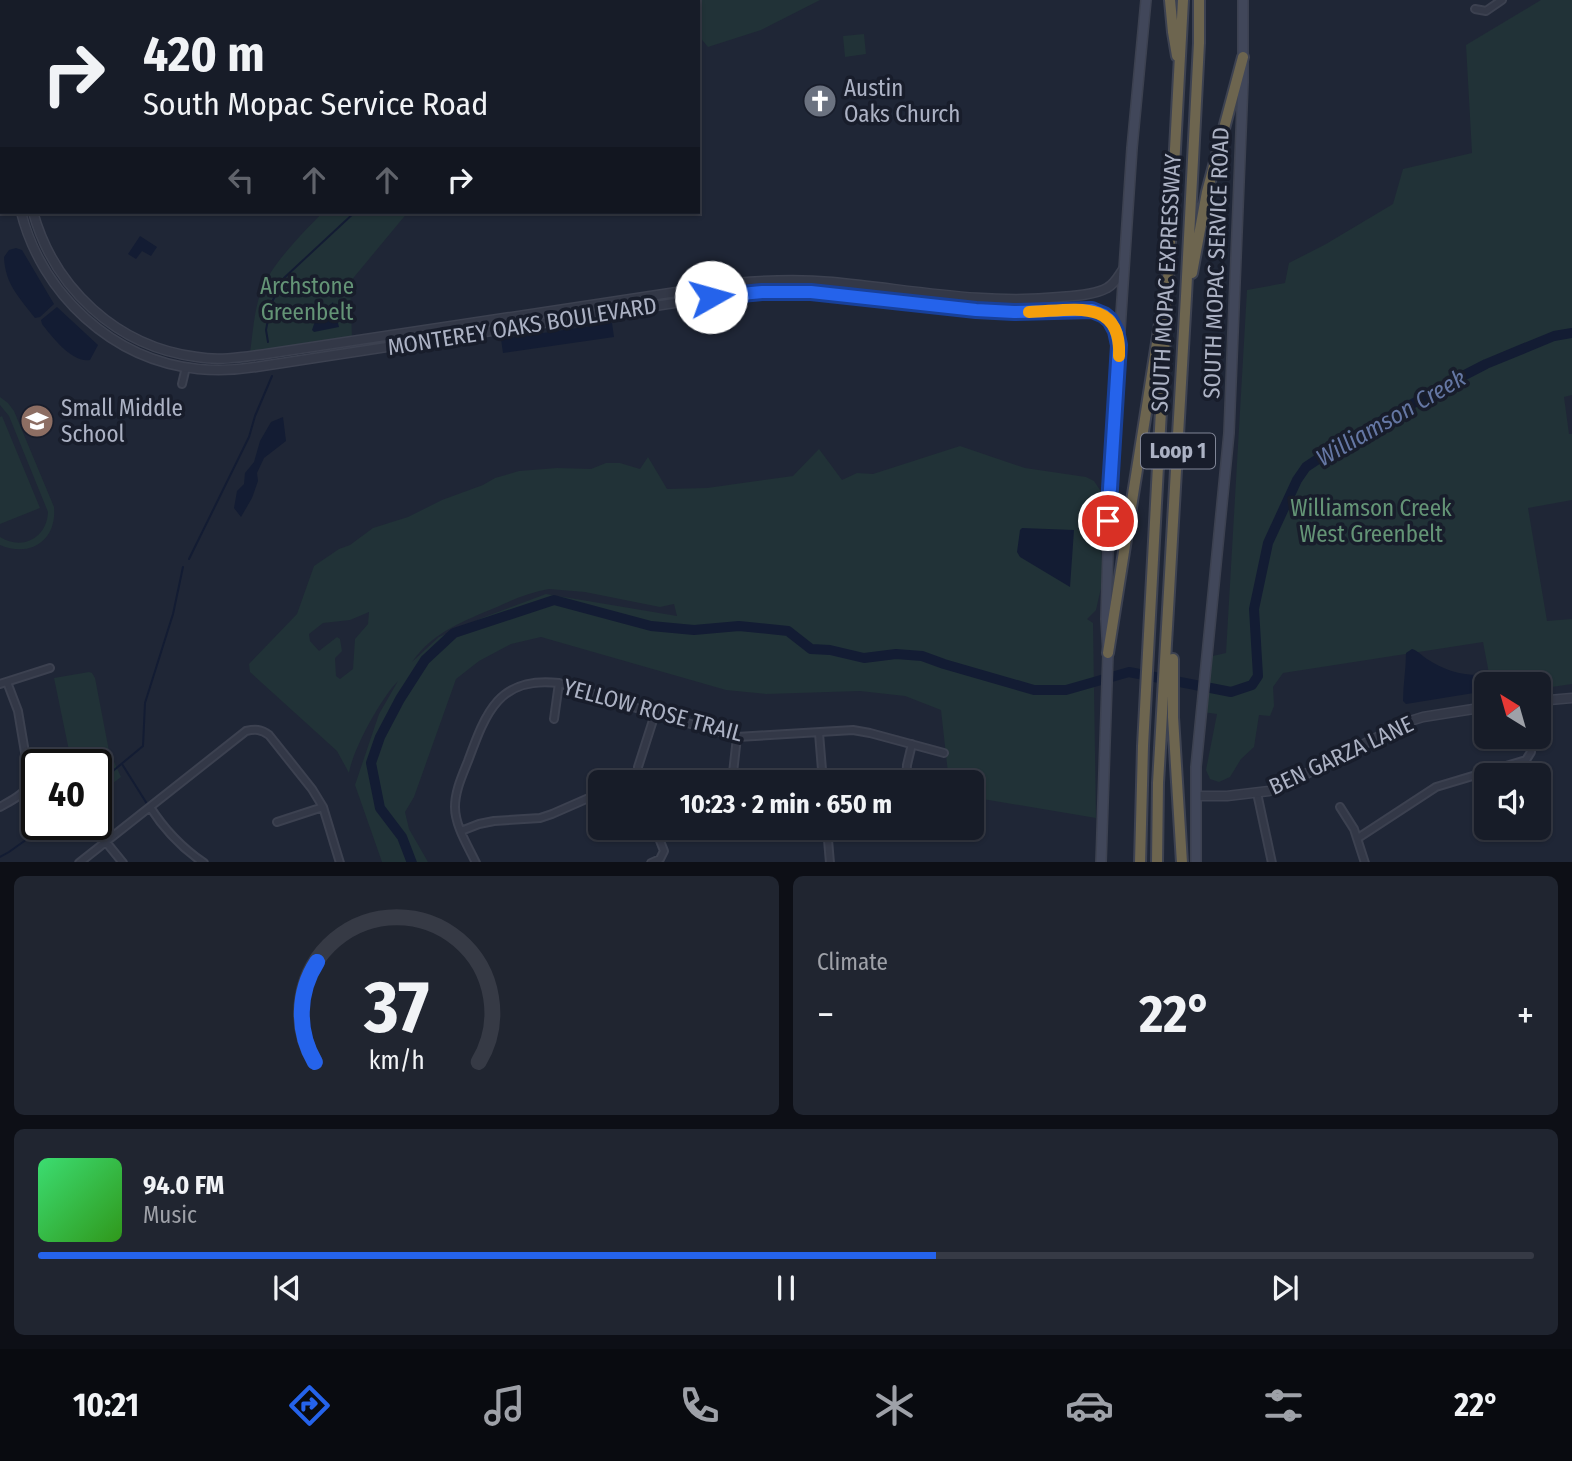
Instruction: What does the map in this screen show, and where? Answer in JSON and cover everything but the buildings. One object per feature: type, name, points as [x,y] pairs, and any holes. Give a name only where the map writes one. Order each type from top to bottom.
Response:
[{"type":"highway","points":[[1170,0],[1180,70]]},
{"type":"highway","name":"SOUTH MOPAC EXPRESSWAY","points":[[1140,862],[1145,715],[1183,0]]},
{"type":"highway","name":"SOUTH MOPAC EXPRESSWAY","points":[[1167,717],[1169,607],[1199,0]]},
{"type":"highway","points":[[1186,296],[1195,263],[1207,192],[1243,57]]},
{"type":"highway","points":[[1108,653],[1159,323],[1168,284]]},
{"type":"highway","points":[[1157,862],[1158,783],[1167,717]]},
{"type":"highway","points":[[1167,717],[1182,862]]},
{"type":"main road","points":[[1101,862],[1108,653],[1107,541],[1132,148],[1146,0]]},
{"type":"main road","name":"SOUTH MOPAC SERVICE ROAD","points":[[1196,862],[1196,767],[1229,433],[1243,0]]},
{"type":"street","points":[[1475,9],[1486,11],[1502,0]]},
{"type":"street","name":"MONTEREY OAKS BOULEVARD","points":[[22,214],[33,245],[50,277],[73,307],[115,341],[159,361],[186,367],[237,370],[694,300],[778,291],[827,293],[992,311],[1092,310],[1110,320],[1119,345]]},
{"type":"street","name":"MONTEREY OAKS BOULEVARD","points":[[34,214],[59,270],[95,313],[121,331],[152,347],[214,359],[257,355],[736,283],[808,280],[965,298],[1027,299],[1072,296],[1105,289],[1112,285],[1124,268]]},
{"type":"street","points":[[182,384],[186,367]]},
{"type":"street","points":[[0,807],[19,796],[30,782],[18,711],[4,683],[50,668]]},
{"type":"street","name":"YELLOW ROSE TRAIL","points":[[475,862],[456,818],[456,793],[488,712],[504,695],[531,682],[559,683],[737,737],[853,730],[944,753]]},
{"type":"street","points":[[554,719],[559,683]]},
{"type":"street","points":[[1551,700],[1572,698]]},
{"type":"street","name":"BEN GARZA LANE","points":[[1196,796],[1227,796],[1269,791],[1407,722],[1474,709]]},
{"type":"street","points":[[638,770],[655,714]]},
{"type":"street","points":[[80,862],[246,731],[259,730],[269,735],[312,789],[323,807],[340,862]]},
{"type":"street","points":[[819,733],[822,770]]},
{"type":"street","points":[[733,770],[737,737]]},
{"type":"street","points":[[907,770],[912,744]]},
{"type":"street","points":[[1358,838],[1435,788],[1526,760],[1531,749]]},
{"type":"street","points":[[1257,793],[1272,862]]},
{"type":"street","points":[[461,831],[494,821],[540,818],[588,798]]},
{"type":"street","points":[[150,807],[172,836],[203,862]]},
{"type":"street","points":[[277,822],[323,807]]},
{"type":"street","points":[[1340,807],[1354,829],[1365,862]]},
{"type":"street","points":[[653,862],[660,859],[664,851],[660,840]]},
{"type":"street","points":[[828,840],[830,862]]},
{"type":"street","points":[[106,842],[122,862]]},
{"type":"green space","points":[[700,0],[820,0],[761,30],[708,47],[700,37]]},
{"type":"green space","name":"Williamson Creek West Greenbelt","points":[[1541,0],[1572,0],[1572,395],[1564,397],[1569,434],[1572,434],[1572,500],[1528,508],[1547,621],[1572,619],[1572,684],[1551,687],[1551,672],[1489,672],[1483,642],[1283,673],[1273,687],[1274,706],[1270,716],[1259,715],[1254,747],[1241,759],[1230,777],[1219,782],[1210,779],[1206,770],[1217,714],[1202,712],[1208,657],[1226,653],[1247,290],[1285,283],[1289,263],[1393,204],[1403,169],[1472,153],[1466,45]]},
{"type":"green space","points":[[864,34],[866,54],[845,57],[843,36]]},
{"type":"green space","name":"Archstone Greenbelt","points":[[321,214],[406,214],[350,282],[352,338],[250,353],[257,304],[262,289],[290,248]]},
{"type":"green space","points":[[0,397],[14,411],[54,507],[51,529],[39,544],[31,548],[0,545],[0,537],[17,543],[32,540],[43,529],[48,512],[9,416],[0,405]]},
{"type":"green space","points":[[2,416],[40,508],[0,524],[0,417]]},
{"type":"green space","points":[[960,446],[1025,468],[1086,477],[1094,481],[1102,493],[1099,514],[1103,579],[1096,610],[1087,619],[1093,623],[1096,818],[984,799],[984,770],[948,770],[941,710],[905,696],[860,691],[766,694],[726,690],[541,637],[511,644],[479,661],[456,679],[414,797],[405,812],[409,829],[428,862],[382,862],[355,785],[379,714],[398,681],[369,724],[349,773],[337,751],[250,672],[249,664],[297,614],[314,566],[373,528],[408,517],[495,478],[519,471],[591,469],[606,463],[620,463],[640,469],[648,457],[667,489],[707,488],[793,476],[819,449],[842,480],[857,473],[873,474]],"holes":[[[549,589],[585,592],[660,607],[674,604],[677,616],[546,594],[439,637],[412,662],[430,642],[450,628],[516,599]],[[369,612],[368,624],[355,639],[353,669],[340,679],[336,676],[335,658],[342,651],[340,639],[337,637],[319,651],[310,641],[309,634],[323,623],[350,620]]]},
{"type":"green space","points":[[92,673],[109,749],[69,749],[54,678]]},
{"type":"green space","points":[[112,758],[121,777],[112,784]]},
{"type":"water","points":[[140,236],[157,247],[151,256],[142,251],[136,259],[128,254]]},
{"type":"water","points":[[9,250],[22,250],[54,304],[40,317],[35,318],[14,290],[7,275],[4,257]]},
{"type":"water","points":[[333,302],[339,327],[314,332],[312,330],[315,321]]},
{"type":"water","points":[[57,307],[98,345],[90,360],[83,360],[70,353],[42,324],[41,320]]},
{"type":"water","points":[[612,323],[614,337],[503,353],[501,339]]},
{"type":"water","points":[[283,417],[286,441],[264,458],[257,473],[258,481],[252,498],[241,517],[234,508],[237,491],[244,484],[245,473],[254,462],[260,441],[271,422]]},
{"type":"water","points":[[1022,528],[1074,530],[1070,587],[1020,557],[1017,552]]},
{"type":"water","points":[[1412,649],[1446,669],[1474,674],[1474,693],[1406,704],[1403,701],[1406,653]]},
{"type":"waterway","points":[[268,342],[266,330],[271,304],[284,278],[353,214]]},
{"type":"waterway","name":"Williamson Creek","points":[[412,862],[402,837],[380,808],[371,763],[380,737],[400,699],[425,660],[454,633],[554,600],[651,626],[694,630],[739,626],[788,631],[811,649],[830,650],[864,658],[896,654],[922,656],[1034,690],[1066,690],[1129,672],[1231,692],[1252,685],[1258,676],[1254,609],[1268,543],[1297,480],[1306,467],[1342,443],[1486,364],[1554,336],[1572,333]]},
{"type":"waterway","points":[[189,559],[249,437],[272,376]]},
{"type":"waterway","points":[[112,772],[143,746],[145,703],[173,614],[183,567]]},
{"type":"waterway","points":[[122,764],[149,807]]},
{"type":"waterway","points":[[0,857],[26,840]]},
{"type":"slow traffic","points":[[1029,312],[1098,312],[1108,319],[1116,331],[1119,356]]},
{"type":"place","name":"Austin Oaks Church","points":[[820,101]]},
{"type":"place","name":"Small Middle School","points":[[37,421]]},
{"type":"route","points":[[711,297],[778,291],[811,292],[967,309],[1014,312],[1092,310],[1104,315],[1113,325],[1119,345],[1108,521]]}]
